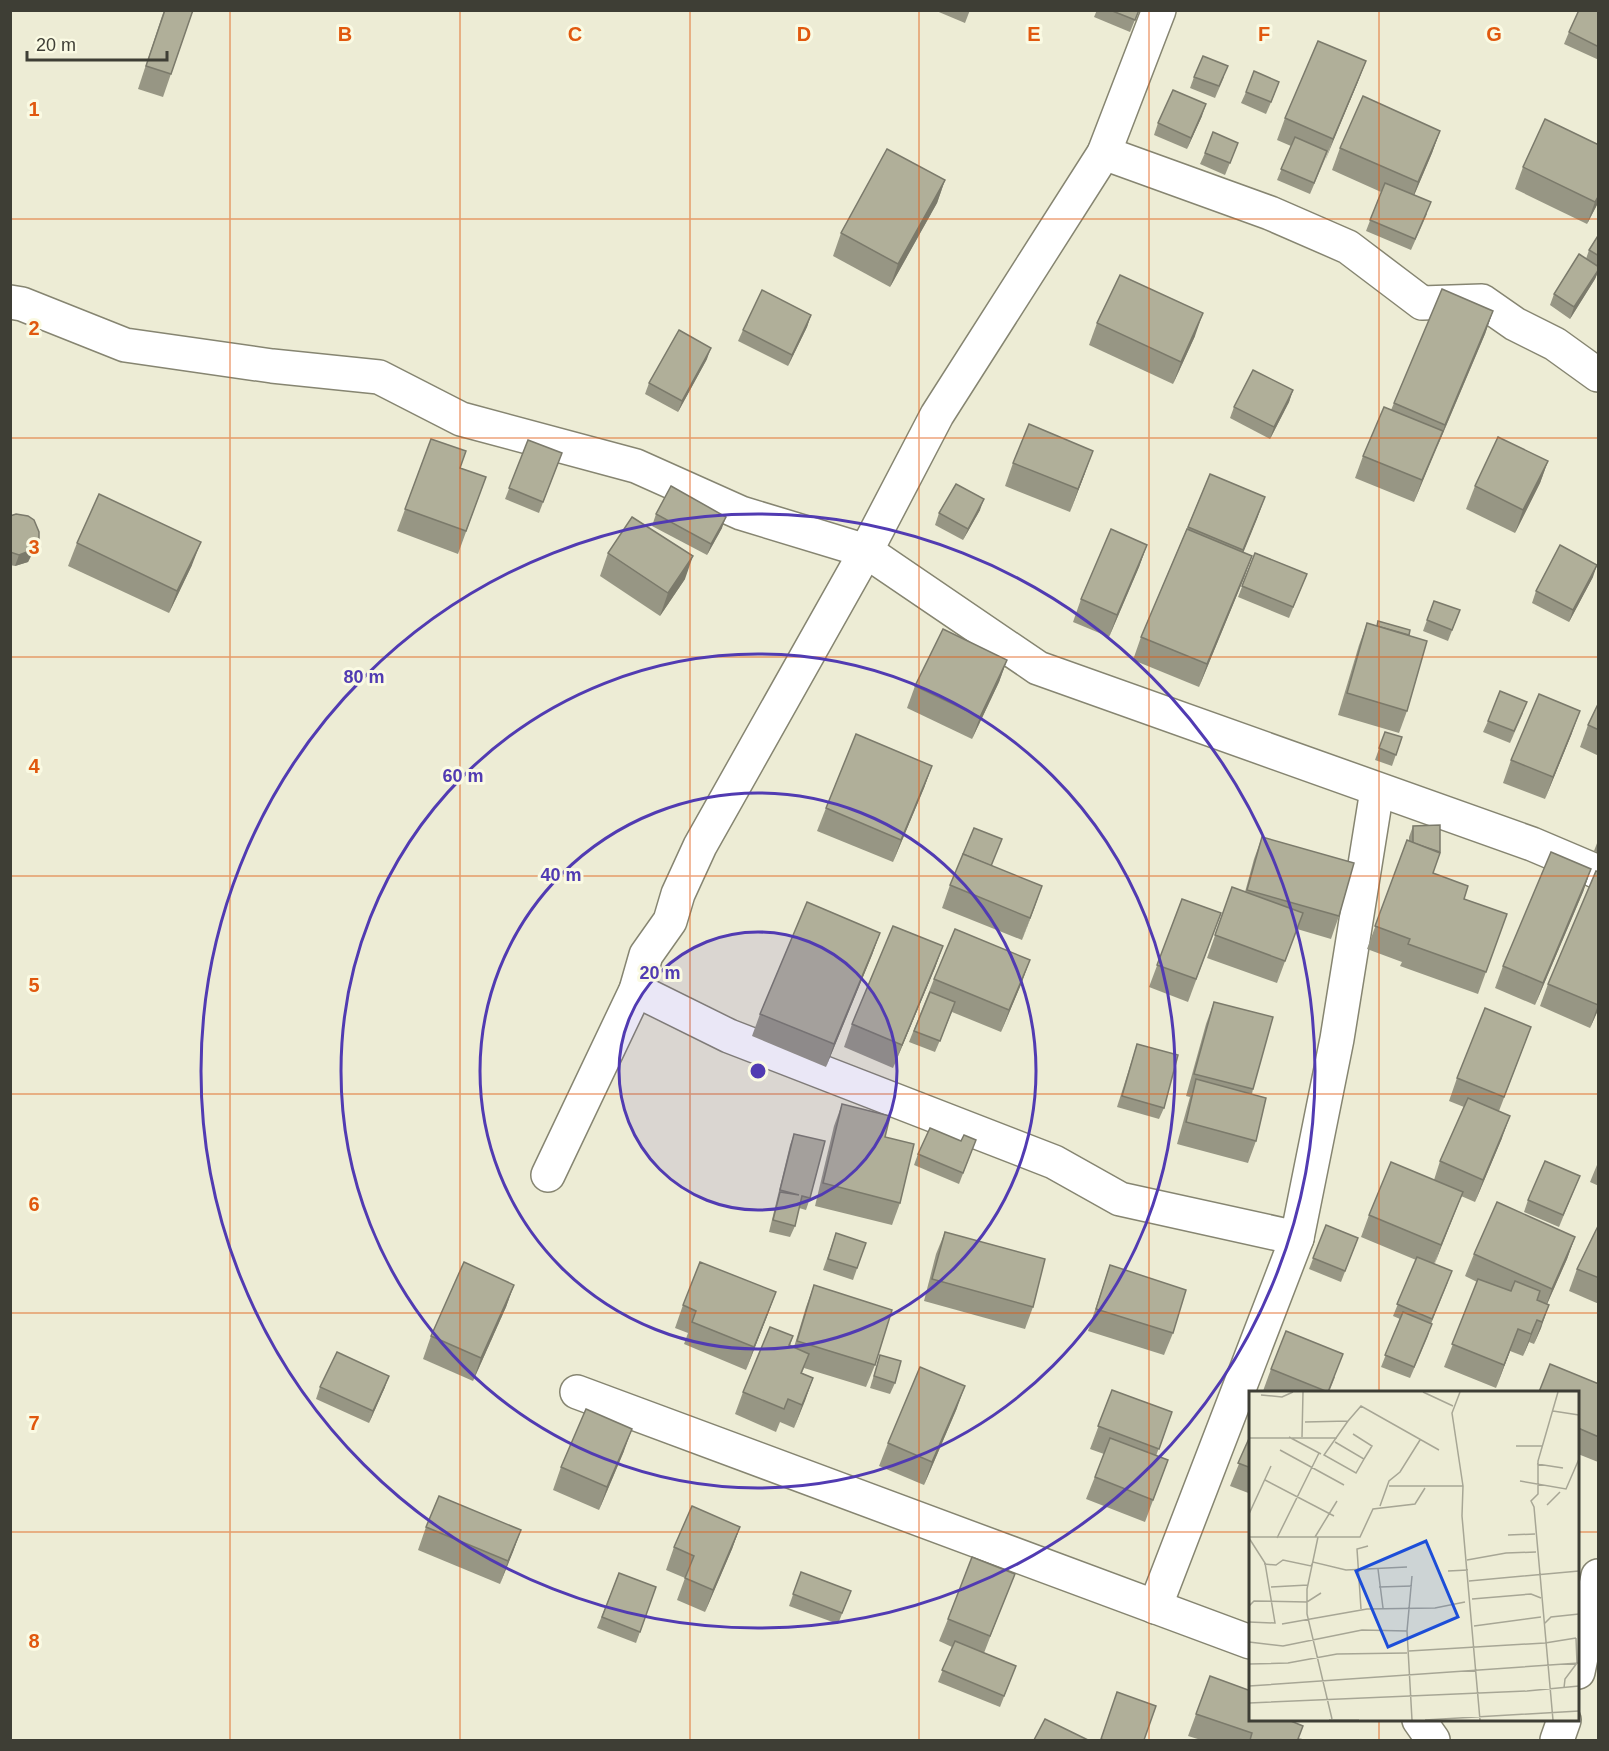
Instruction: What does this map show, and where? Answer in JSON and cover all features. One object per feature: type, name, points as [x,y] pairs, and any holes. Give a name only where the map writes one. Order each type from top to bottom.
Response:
[{"type":"street","points":[[548,1175],[636,990],[646,955],[670,921],[678,894],[700,846],[866,551],[937,415],[1104,153],[1159,10]]},
{"type":"street","points":[[1104,153],[1270,213],[1348,247],[1422,303],[1482,301],[1515,324],[1555,344],[1599,375]]},
{"type":"street","points":[[10,302],[22,304],[125,345],[261,365],[379,377],[461,419],[636,466],[741,513],[866,551],[1038,668],[1532,844],[1599,872]]},
{"type":"street","points":[[1155,1607],[1296,1238],[1337,1039],[1377,790]]},
{"type":"street","points":[[636,990],[729,1036],[1054,1162],[1120,1199],[1296,1238]]},
{"type":"street","points":[[577,1392],[1249,1641]]},
{"type":"street","points":[[1579,1667],[1599,1576]]},
{"type":"street","points":[[1420,1721],[1433,1740]]},
{"type":"street","points":[[1557,1740],[1563,1721]]},
{"type":"building","points":[[165,10],[193,10],[171,74],[146,66]]},
{"type":"building","points":[[1110,10],[1139,10],[1135,20]]},
{"type":"building","points":[[1579,10],[1599,10],[1599,47],[1569,32]]},
{"type":"building","points":[[1318,41],[1366,61],[1333,139],[1285,118]]},
{"type":"building","points":[[1203,56],[1228,66],[1219,86],[1194,77]]},
{"type":"building","points":[[1254,71],[1279,82],[1271,102],[1246,92]]},
{"type":"building","points":[[1173,90],[1206,104],[1191,138],[1158,123]]},
{"type":"building","points":[[1363,96],[1440,131],[1418,182],[1340,148]]},
{"type":"building","points":[[1545,119],[1599,145],[1599,195],[1595,202],[1523,167]]},
{"type":"building","points":[[1213,132],[1238,143],[1230,163],[1205,153]]},
{"type":"building","points":[[1295,137],[1327,151],[1314,183],[1281,169]]},
{"type":"building","points":[[887,149],[945,180],[898,264],[841,233]]},
{"type":"building","points":[[1385,183],[1431,202],[1415,239],[1370,220]]},
{"type":"building","points":[[1599,234],[1599,256],[1589,250]]},
{"type":"building","points":[[1579,254],[1599,269],[1574,307],[1554,294]]},
{"type":"building","points":[[1120,275],[1203,313],[1181,362],[1097,323]]},
{"type":"building","points":[[1442,289],[1493,311],[1445,425],[1394,403]]},
{"type":"building","points":[[762,290],[811,315],[792,355],[743,330]]},
{"type":"building","points":[[679,330],[711,348],[682,401],[649,383]]},
{"type":"building","points":[[1253,370],[1293,390],[1274,427],[1234,407]]},
{"type":"building","points":[[1384,407],[1443,431],[1422,480],[1363,456]]},
{"type":"building","points":[[1029,424],[1093,451],[1078,489],[1013,463]]},
{"type":"building","points":[[1498,437],[1548,461],[1523,510],[1475,486]]},
{"type":"building","points":[[431,439],[466,451],[460,468],[486,477],[466,531],[405,509]]},
{"type":"building","points":[[528,440],[562,453],[543,502],[509,488]]},
{"type":"building","points":[[1210,474],[1265,497],[1243,550],[1188,527]]},
{"type":"building","points":[[956,484],[984,499],[968,529],[939,513]]},
{"type":"building","points":[[671,486],[726,517],[711,544],[656,514]]},
{"type":"building","points":[[99,494],[201,542],[177,591],[77,543]]},
{"type":"building","points":[[16,514],[28,516],[34,520],[39,532],[39,539],[32,550],[19,555],[10,552],[10,516]]},
{"type":"building","points":[[632,517],[693,556],[668,593],[608,553]]},
{"type":"building","points":[[1111,529],[1147,545],[1117,615],[1081,599]]},
{"type":"building","points":[[1187,529],[1252,556],[1207,664],[1141,637]]},
{"type":"building","points":[[1560,545],[1597,565],[1573,610],[1536,591]]},
{"type":"building","points":[[1255,553],[1307,574],[1293,607],[1242,586]]},
{"type":"building","points":[[1434,601],[1460,610],[1452,630],[1427,620]]},
{"type":"building","points":[[1378,621],[1410,630],[1409,635],[1377,626]]},
{"type":"building","points":[[1367,623],[1427,641],[1407,711],[1347,693]]},
{"type":"building","points":[[943,629],[1007,660],[980,717],[915,686]]},
{"type":"building","points":[[1500,691],[1527,702],[1514,731],[1488,721]]},
{"type":"building","points":[[1539,694],[1580,711],[1553,777],[1511,760]]},
{"type":"building","points":[[1599,702],[1599,730],[1588,725]]},
{"type":"building","points":[[1385,732],[1402,737],[1396,755],[1379,748]]},
{"type":"building","points":[[856,734],[932,766],[901,840],[826,808]]},
{"type":"building","points":[[1440,825],[1440,852],[1413,843],[1413,826]]},
{"type":"building","points":[[974,828],[1002,839],[991,866],[963,854]]},
{"type":"building","points":[[1262,837],[1354,863],[1339,916],[1247,890]]},
{"type":"building","points":[[1407,840],[1440,853],[1433,873],[1468,886],[1464,899],[1507,914],[1486,972],[1408,944],[1410,939],[1375,926]]},
{"type":"building","points":[[1551,852],[1591,869],[1543,983],[1503,966]]},
{"type":"building","points":[[963,854],[1042,886],[1030,918],[950,885]]},
{"type":"building","points":[[1596,871],[1599,872],[1598,1005],[1548,984]]},
{"type":"building","points":[[1232,887],[1303,913],[1285,961],[1215,935]]},
{"type":"building","points":[[1182,899],[1221,913],[1196,979],[1157,965]]},
{"type":"building","points":[[807,902],[880,933],[834,1044],[760,1014]]},
{"type":"building","points":[[893,926],[943,946],[902,1045],[852,1024]]},
{"type":"building","points":[[955,929],[1030,960],[1009,1010],[934,979]]},
{"type":"building","points":[[930,992],[955,1002],[940,1041],[914,1031]]},
{"type":"building","points":[[1214,1002],[1273,1017],[1253,1089],[1194,1074]]},
{"type":"building","points":[[1485,1008],[1531,1027],[1504,1097],[1457,1078]]},
{"type":"building","points":[[1137,1044],[1178,1055],[1164,1108],[1122,1096]]},
{"type":"building","points":[[1196,1079],[1266,1098],[1256,1141],[1186,1122]]},
{"type":"building","points":[[1468,1098],[1510,1116],[1483,1180],[1440,1161]]},
{"type":"building","points":[[842,1104],[890,1116],[885,1137],[914,1144],[900,1203],[823,1183]]},
{"type":"building","points":[[930,1128],[961,1141],[964,1135],[976,1140],[963,1173],[918,1154]]},
{"type":"building","points":[[794,1134],[825,1141],[810,1198],[802,1196],[795,1226],[773,1220],[780,1192],[799,1195],[780,1190]]},
{"type":"building","points":[[1545,1161],[1580,1176],[1563,1215],[1528,1200]]},
{"type":"building","points":[[1391,1162],[1463,1192],[1441,1245],[1369,1215]]},
{"type":"building","points":[[1497,1202],[1575,1237],[1552,1289],[1474,1254]]},
{"type":"building","points":[[1599,1224],[1599,1278],[1577,1269]]},
{"type":"building","points":[[1326,1225],[1358,1238],[1345,1271],[1313,1258]]},
{"type":"building","points":[[945,1232],[1045,1259],[1033,1307],[932,1279]]},
{"type":"building","points":[[836,1233],[866,1243],[857,1268],[828,1259]]},
{"type":"building","points":[[1417,1257],[1452,1271],[1432,1319],[1397,1304]]},
{"type":"building","points":[[464,1262],[514,1285],[481,1358],[431,1336]]},
{"type":"building","points":[[700,1262],[776,1292],[754,1347],[692,1322],[696,1311],[683,1305]]},
{"type":"building","points":[[1110,1265],[1186,1290],[1173,1333],[1096,1309]]},
{"type":"building","points":[[1478,1279],[1511,1291],[1515,1281],[1540,1291],[1537,1300],[1549,1305],[1542,1322],[1537,1320],[1531,1334],[1518,1329],[1504,1365],[1452,1344]]},
{"type":"building","points":[[814,1285],[892,1310],[875,1365],[797,1341]]},
{"type":"building","points":[[1403,1312],[1432,1324],[1414,1367],[1385,1355]]},
{"type":"building","points":[[770,1327],[793,1336],[789,1345],[809,1354],[801,1373],[813,1378],[802,1405],[788,1399],[784,1409],[743,1392]]},
{"type":"building","points":[[1286,1331],[1343,1354],[1328,1391],[1271,1369]]},
{"type":"building","points":[[337,1352],[389,1376],[373,1411],[320,1387]]},
{"type":"building","points":[[880,1355],[901,1361],[895,1383],[874,1376]]},
{"type":"building","points":[[1550,1364],[1599,1384],[1599,1437],[1579,1428],[1579,1391],[1539,1391]]},
{"type":"building","points":[[920,1367],[965,1386],[932,1462],[888,1443]]},
{"type":"building","points":[[1112,1390],[1172,1412],[1159,1449],[1098,1426]]},
{"type":"building","points":[[586,1409],[632,1429],[607,1487],[561,1467]]},
{"type":"building","points":[[1110,1438],[1168,1460],[1153,1500],[1095,1477]]},
{"type":"building","points":[[1249,1438],[1249,1467],[1238,1463]]},
{"type":"building","points":[[439,1496],[521,1530],[508,1561],[426,1527]]},
{"type":"building","points":[[692,1506],[740,1527],[713,1590],[685,1578],[694,1556],[674,1547]]},
{"type":"building","points":[[972,1557],[1015,1574],[990,1636],[948,1619]]},
{"type":"building","points":[[801,1572],[851,1591],[842,1613],[793,1594]]},
{"type":"building","points":[[619,1573],[656,1587],[640,1632],[602,1617]]},
{"type":"building","points":[[955,1641],[1016,1666],[1004,1696],[942,1670]]},
{"type":"building","points":[[1210,1676],[1249,1690],[1249,1721],[1291,1721],[1303,1726],[1298,1739],[1304,1740],[1250,1740],[1252,1733],[1196,1714]]},
{"type":"building","points":[[1117,1692],[1156,1706],[1144,1740],[1101,1739]]},
{"type":"building","points":[[1045,1719],[1088,1740],[1034,1740]]}]
